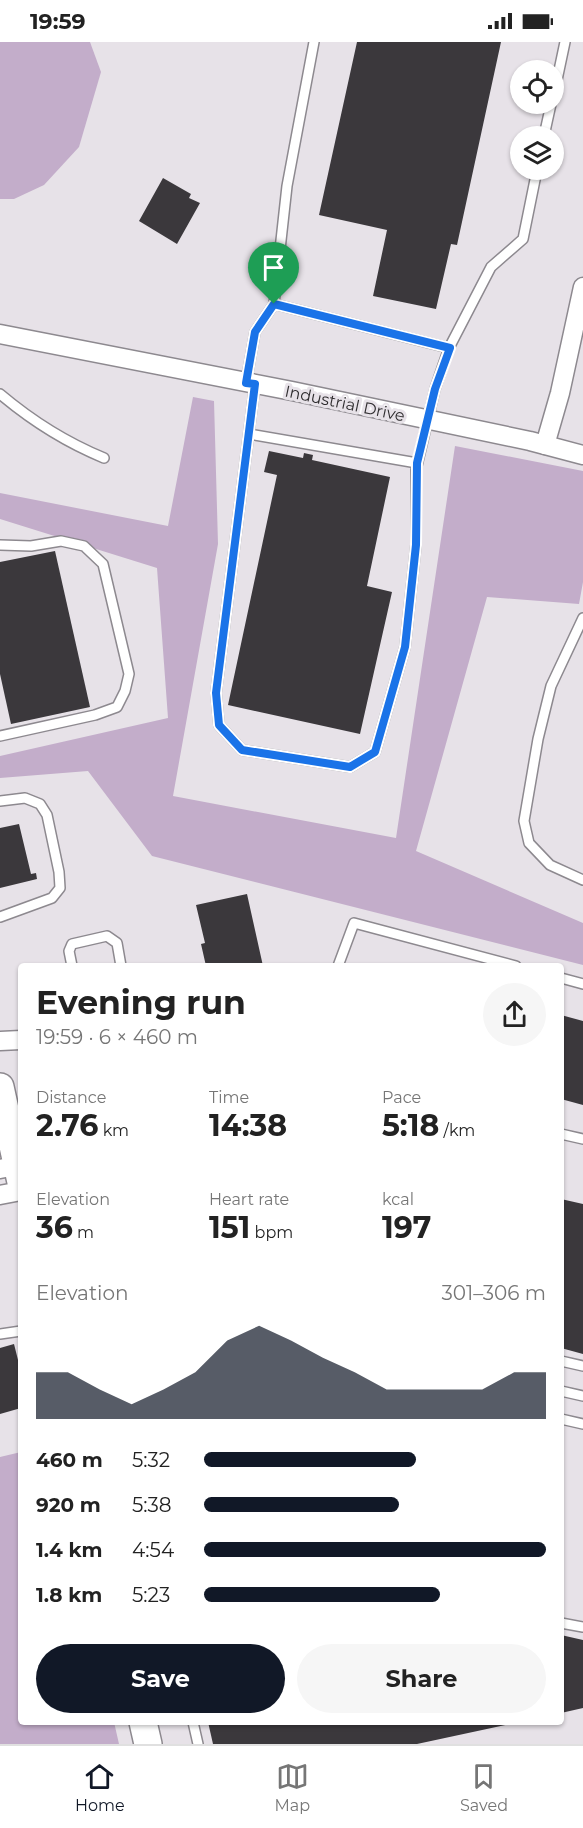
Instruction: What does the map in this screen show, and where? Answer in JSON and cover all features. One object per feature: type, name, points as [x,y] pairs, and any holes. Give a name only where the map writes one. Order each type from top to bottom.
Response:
[{"type":"main road","points":[[0,1087],[16,1175]]},
{"type":"main road","points":[[144,1725],[148,1744]]},
{"type":"street","points":[[545,445],[560,393],[583,287]]},
{"type":"street","name":"Industrial Drive","points":[[0,334],[250,383],[583,455]]},
{"type":"street","points":[[0,1041],[18,1040]]},
{"type":"street","points":[[0,1195],[16,1175]]},
{"type":"lane","points":[[314,42],[287,186],[274,304],[255,332],[250,383],[249,434],[216,693],[219,725],[242,750],[350,767],[375,752],[405,647],[416,545],[417,463],[435,389],[450,348],[491,267],[523,238],[535,180]]},
{"type":"lane","points":[[561,60],[565,42]]},
{"type":"lane","points":[[274,304],[450,348]]},
{"type":"lane","points":[[0,394],[30,419],[78,447],[104,458]]},
{"type":"lane","points":[[249,434],[417,463]]},
{"type":"lane","points":[[0,545],[31,546],[61,541],[84,546],[103,564],[129,674],[125,691],[117,706],[95,715],[0,736]]},
{"type":"lane","points":[[583,618],[551,686],[538,739],[524,821],[529,843],[550,865],[583,880]]},
{"type":"lane","points":[[0,801],[24,798],[40,804],[47,815],[59,872],[60,888],[52,898],[0,917]]},
{"type":"lane","points":[[339,963],[354,923],[505,963]]},
{"type":"lane","points":[[71,963],[69,951],[72,944],[107,936],[117,943],[120,963]]},
{"type":"lane","points":[[564,979],[583,984]]},
{"type":"lane","points":[[564,1135],[583,1139]]},
{"type":"lane","points":[[0,1334],[18,1331]]},
{"type":"lane","points":[[564,1362],[583,1366]]},
{"type":"lane","points":[[564,1392],[583,1396]]},
{"type":"lane","points":[[564,1420],[583,1424]]},
{"type":"lane","points":[[564,1624],[583,1627]]},
{"type":"lane","points":[[194,1725],[198,1744]]},
{"type":"shaded area","points":[[0,42],[90,42],[101,72],[79,147],[44,185],[14,199],[0,199]]},
{"type":"shaded area","points":[[193,397],[214,401],[218,544],[173,796],[396,838],[455,446],[583,471],[583,582],[579,604],[487,597],[416,851],[583,923],[583,965],[152,856],[88,771],[0,778],[0,756],[168,718],[157,568],[0,519],[0,493],[168,526]]},
{"type":"shaded area","points":[[18,1453],[18,1725],[115,1725],[119,1744],[0,1744],[0,1457]]},
{"type":"building","points":[[357,42],[501,42],[457,245],[451,244],[436,309],[373,296],[387,230],[319,215]]},
{"type":"building","points":[[163,178],[191,194],[189,198],[200,203],[177,244],[139,221]]},
{"type":"building","points":[[269,451],[303,458],[304,453],[313,455],[312,460],[390,477],[367,586],[392,592],[360,734],[228,705],[277,475],[264,472]]},
{"type":"building","points":[[55,551],[90,707],[11,724],[0,674],[0,562]]},
{"type":"building","points":[[19,824],[31,874],[36,873],[37,879],[0,888],[0,828]]},
{"type":"building","points":[[247,894],[262,963],[205,963],[201,944],[205,943],[196,905]]},
{"type":"building","points":[[564,1016],[583,1021],[583,1105],[564,1100]]},
{"type":"building","points":[[564,1200],[583,1204],[583,1354],[564,1349]]},
{"type":"building","points":[[14,1344],[18,1360],[18,1409],[0,1414],[0,1348]]},
{"type":"building","points":[[564,1636],[583,1640],[583,1708],[564,1712]]},
{"type":"building","points":[[209,1725],[506,1725],[417,1744],[213,1744]]},
{"type":"route","points":[[274,304],[450,348],[435,389],[417,463],[416,545],[405,647],[375,752],[350,767],[242,750],[219,725],[216,693],[255,384],[246,383],[255,332],[274,304]]}]
